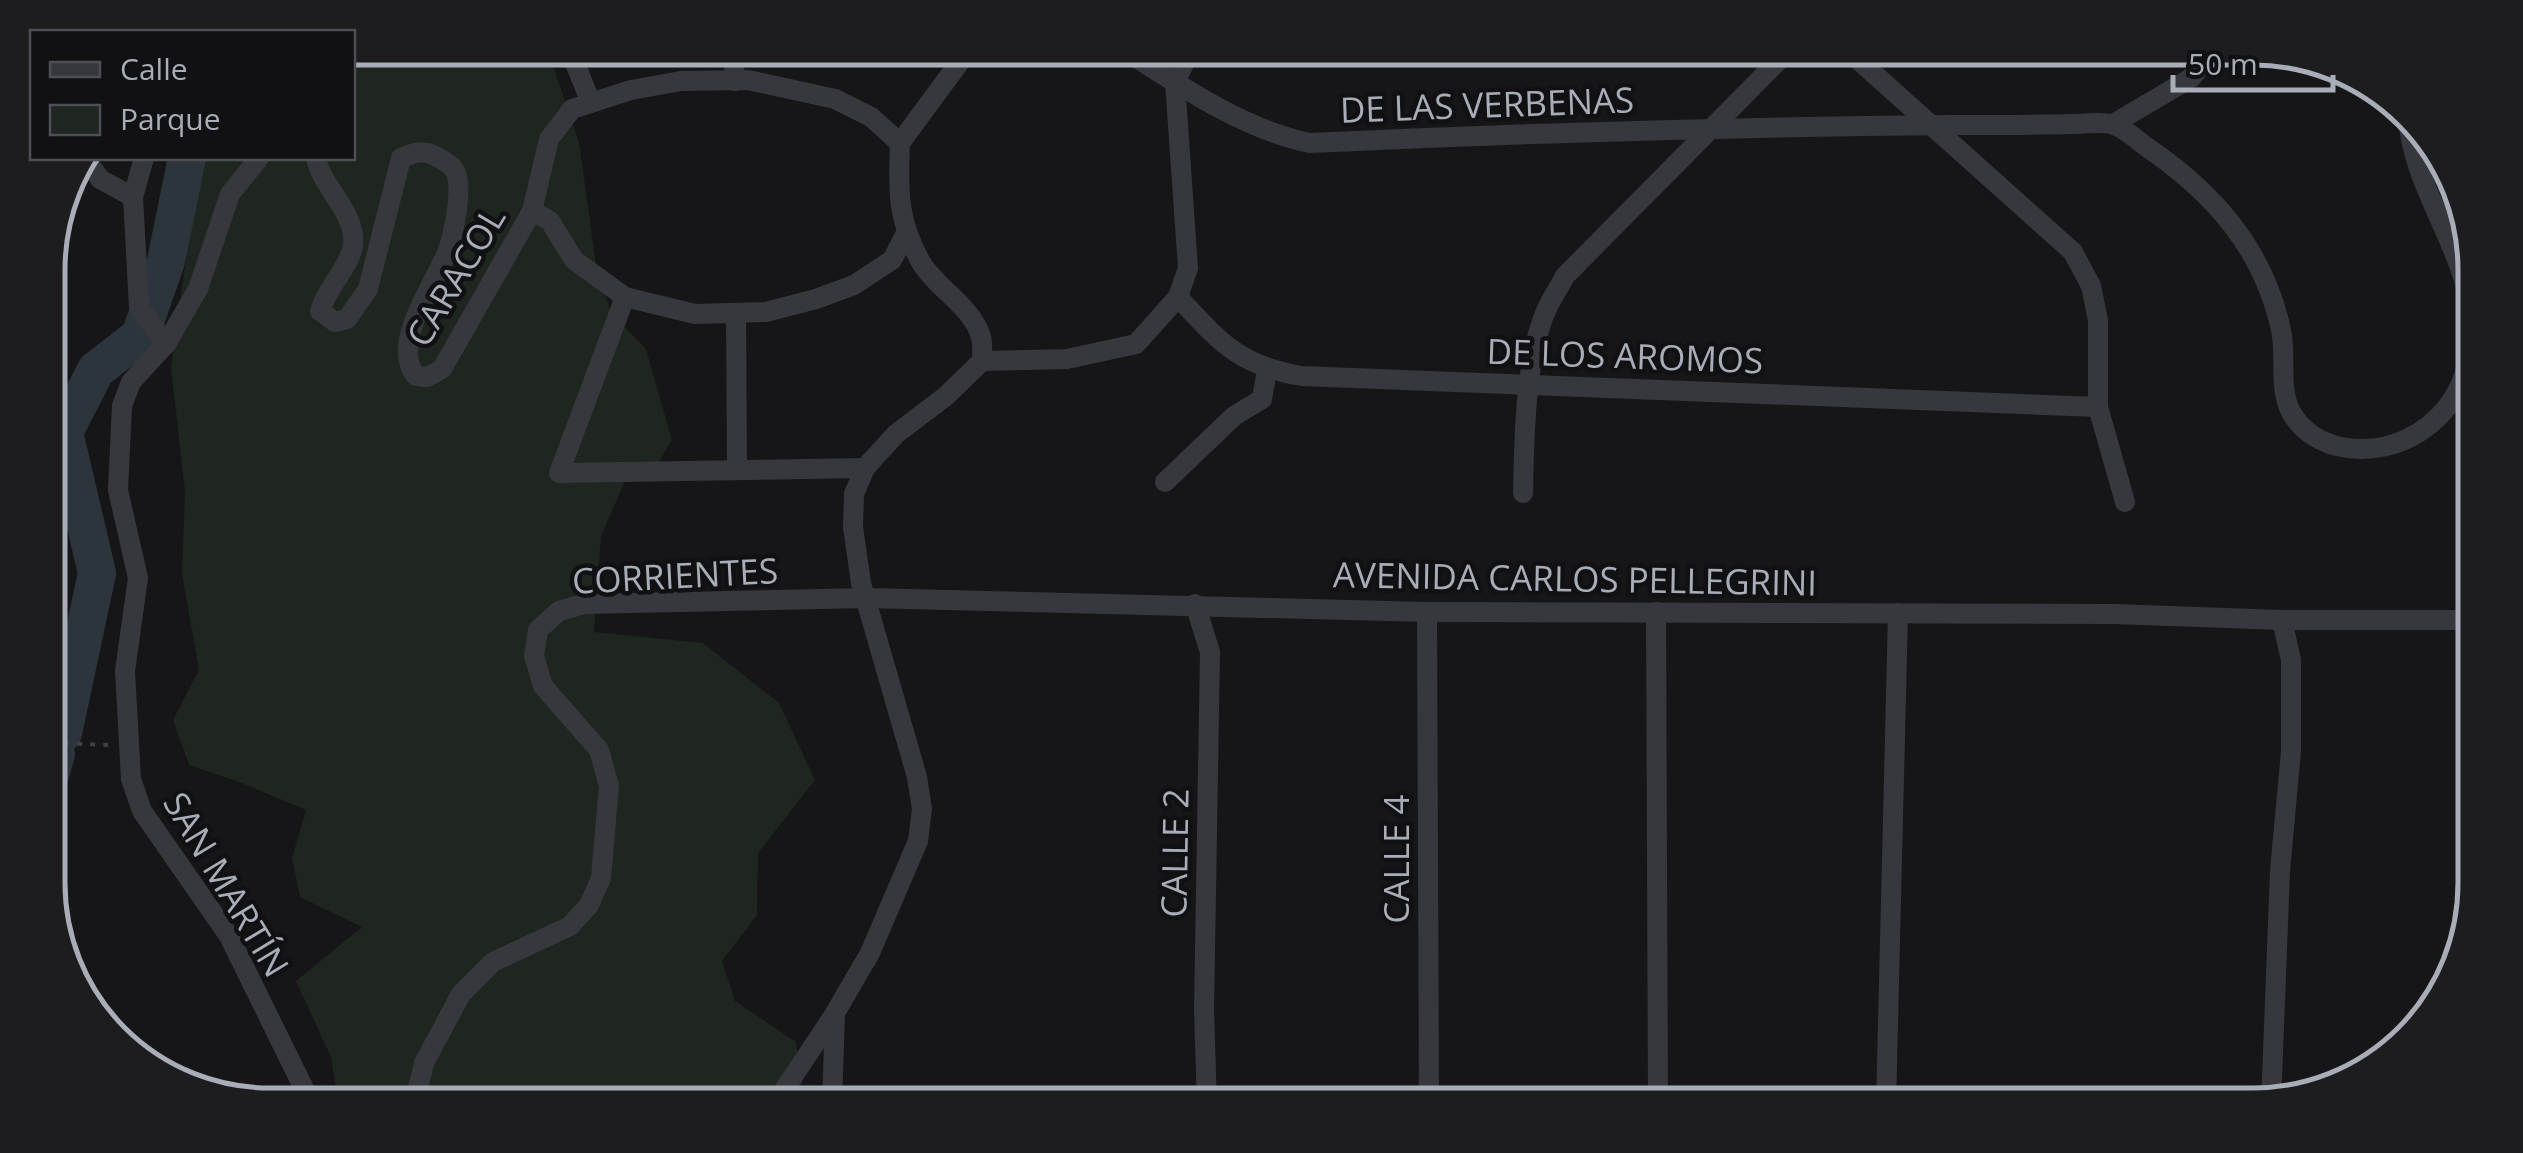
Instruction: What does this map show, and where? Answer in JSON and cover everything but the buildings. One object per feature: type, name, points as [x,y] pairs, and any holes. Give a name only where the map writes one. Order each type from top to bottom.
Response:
[{"type":"street","points":[[576,65],[591,103],[631,90],[681,82],[748,80],[834,99],[871,117],[900,142]]},
{"type":"street","points":[[734,65],[735,81]]},
{"type":"street","points":[[957,65],[900,142],[898,202],[906,233],[924,267],[962,308],[981,336],[982,361]]},
{"type":"street","name":"DE LAS VERBENAS","points":[[1148,65],[1276,136],[1310,143],[1714,128],[2113,124]]},
{"type":"street","points":[[786,1088],[870,953],[918,840],[922,809],[918,777],[861,583],[852,527],[854,494],[866,468],[896,434],[946,396],[982,361],[1067,359],[1136,344],[1178,297],[1188,268],[1174,82],[1183,65]]},
{"type":"street","points":[[1522,493],[1535,348],[1545,312],[1566,276],[1775,65]]},
{"type":"street","points":[[1865,65],[2073,252],[2091,286],[2098,320],[2098,407],[2125,502]]},
{"type":"street","points":[[2201,65],[2190,78],[2113,124],[2185,173],[2226,214],[2254,255],[2283,335],[2284,389],[2292,412],[2318,440],[2363,451],[2408,438],[2447,410],[2458,391]]},
{"type":"street","name":"CARACOL","points":[[317,160],[320,173],[351,224],[353,249],[323,298],[320,311],[335,322],[347,319],[368,289],[401,158],[414,152],[428,152],[455,171],[459,194],[447,253],[421,302],[408,351],[408,366],[416,376],[428,377],[442,369],[532,210],[549,139],[572,109],[591,103]]},
{"type":"street","points":[[2412,140],[2415,162],[2457,258]]},
{"type":"street","points":[[143,160],[133,198],[139,307],[166,344],[198,289],[230,194],[257,160]]},
{"type":"street","points":[[92,168],[100,178],[133,198]]},
{"type":"street","points":[[532,210],[550,221],[574,260],[626,297],[695,314],[766,312],[816,299],[854,284],[892,260],[906,233]]},
{"type":"street","points":[[626,297],[559,472],[866,468]]},
{"type":"street","name":"DE LOS AROMOS","points":[[1178,297],[1226,348],[1267,370],[1301,376],[2098,407]]},
{"type":"street","points":[[736,313],[737,470]]},
{"type":"street","name":"SAN MARTÍN","points":[[166,344],[131,382],[122,406],[118,490],[138,578],[125,671],[131,779],[142,811],[229,936],[303,1088]]},
{"type":"street","points":[[1166,482],[1234,416],[1262,398],[1267,370]]},
{"type":"street","name":"AVENIDA CARLOS PELLEGRINI","points":[[867,598],[1427,612],[2152,614],[2282,620],[2458,620]]},
{"type":"street","name":"CORRIENTES","points":[[418,1088],[424,1062],[461,994],[493,962],[570,926],[589,904],[601,878],[609,786],[598,750],[543,686],[534,656],[538,630],[559,611],[584,604],[867,598]]},
{"type":"street","name":"CALLE 2","points":[[1195,604],[1210,652],[1204,1010],[1206,1088]]},
{"type":"street","name":"CALLE 4","points":[[1427,612],[1429,1088]]},
{"type":"street","points":[[1656,612],[1658,1088]]},
{"type":"street","points":[[1886,1088],[1898,613]]},
{"type":"street","points":[[2272,1087],[2280,872],[2291,751],[2291,660],[2282,620]]},
{"type":"street","points":[[833,1088],[835,1014]]},
{"type":"path","points":[[65,743],[129,746]]},
{"type":"green space","points":[[355,65],[553,65],[579,142],[596,265],[611,313],[646,349],[672,440],[656,466],[629,472],[601,536],[594,632],[703,643],[779,703],[815,780],[758,853],[757,915],[722,961],[735,1001],[796,1042],[803,1088],[336,1088],[331,1057],[296,981],[362,927],[300,897],[292,858],[306,810],[189,765],[173,720],[199,670],[182,574],[185,492],[171,367],[200,160],[355,160]]},
{"type":"waterway","points":[[65,430],[96,370],[140,336],[166,261],[187,160]]},
{"type":"waterway","points":[[65,436],[97,573],[65,724]]}]
